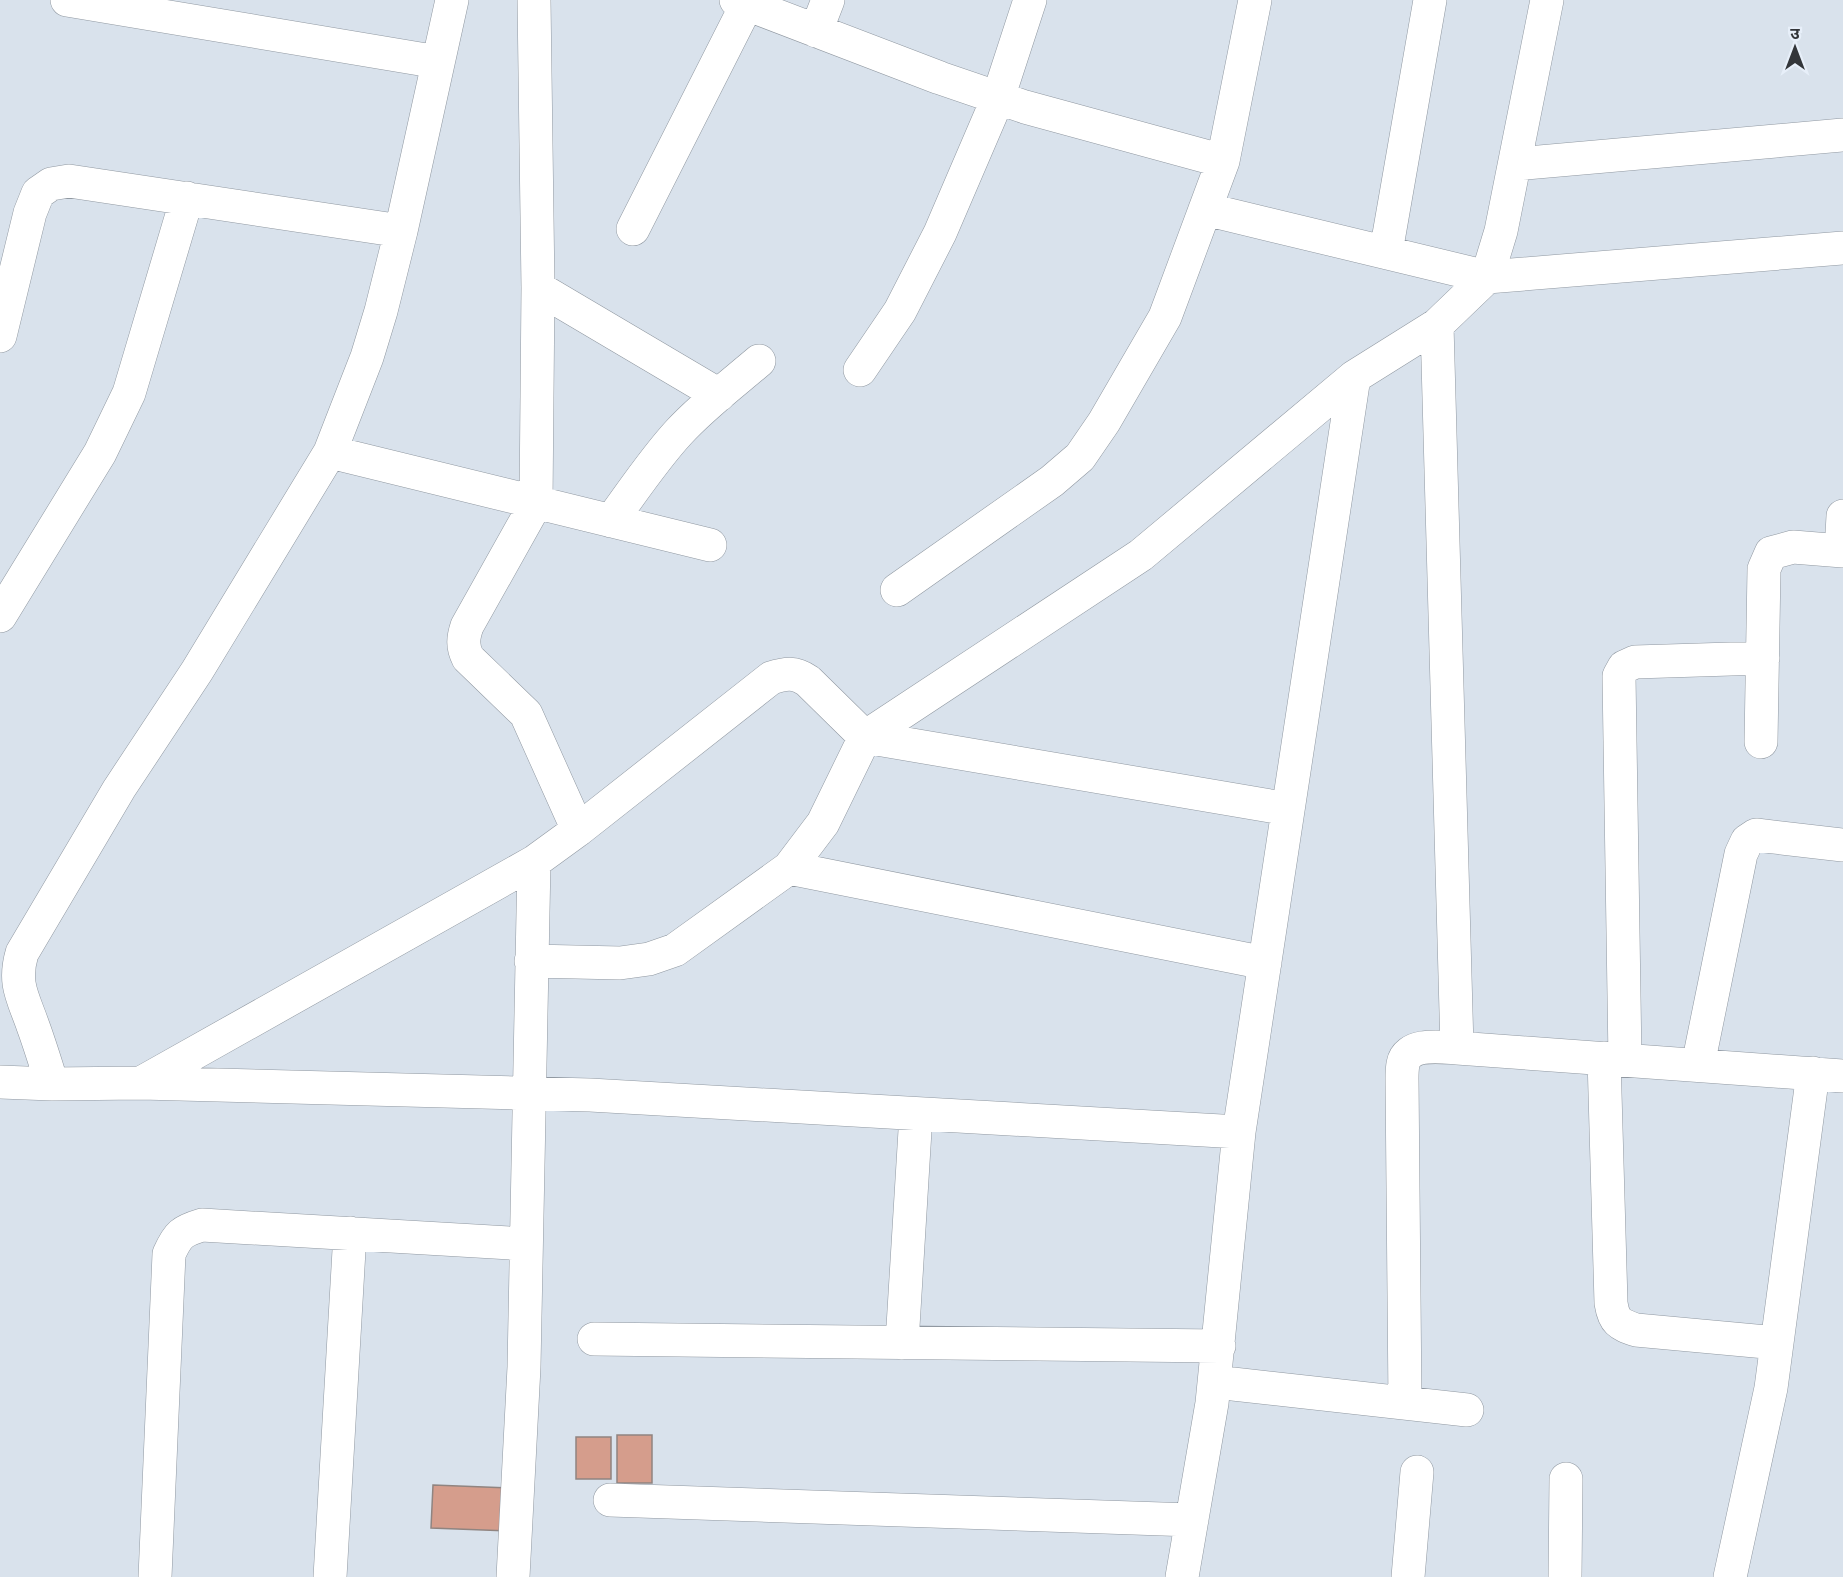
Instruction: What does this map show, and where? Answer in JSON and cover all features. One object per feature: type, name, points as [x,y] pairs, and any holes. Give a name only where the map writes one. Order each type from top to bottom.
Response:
[{"type":"street","points":[[67,0],[438,62]]},
{"type":"street","points":[[52,1084],[33,1024],[10,988],[22,953],[119,789],[197,671],[330,452],[367,357],[381,311],[452,0]]},
{"type":"street","points":[[534,0],[538,288],[536,503],[467,626],[463,638],[463,649],[468,658],[526,714],[578,830]]},
{"type":"street","points":[[816,31],[828,0]]},
{"type":"street","points":[[860,370],[900,311],[940,233],[998,98],[1030,0]]},
{"type":"street","points":[[897,590],[1052,481],[1080,457],[1104,422],[1165,317],[1223,161],[1255,0]]},
{"type":"street","points":[[1386,252],[1430,0]]},
{"type":"street","points":[[531,961],[620,963],[649,959],[675,950],[789,868],[823,823],[865,737],[1141,555],[1354,376],[1437,325],[1487,278],[1501,231],[1547,0]]},
{"type":"street","points":[[633,229],[741,2],[940,78],[1025,107],[1223,161]]},
{"type":"street","points":[[1515,164],[1843,135]]},
{"type":"street","points":[[0,336],[30,213],[38,193],[51,184],[69,181],[401,231]]},
{"type":"street","points":[[0,616],[100,453],[129,393],[187,198]]},
{"type":"street","points":[[1205,209],[1487,278],[1843,248]]},
{"type":"street","points":[[538,288],[719,395]]},
{"type":"street","points":[[1437,325],[1457,1048]]},
{"type":"street","points":[[611,521],[666,447],[693,418],[759,361]]},
{"type":"street","points":[[1182,1577],[1215,1382],[1239,1132],[1354,376]]},
{"type":"street","points":[[330,452],[710,545]]},
{"type":"street","points":[[1761,742],[1764,569],[1771,554],[1793,547],[1842,551],[1843,516]]},
{"type":"street","points":[[1763,658],[1635,662],[1624,667],[1619,676],[1611,1303],[1614,1317],[1622,1325],[1636,1330],[1777,1343]]},
{"type":"street","points":[[141,1083],[534,862],[771,678],[787,673],[799,675],[808,681],[865,737],[1288,810]]},
{"type":"street","points":[[1698,1065],[1742,854],[1747,841],[1756,835],[1843,845]]},
{"type":"street","points":[[513,1577],[524,1367],[534,862]]},
{"type":"street","points":[[789,868],[1266,963]]},
{"type":"street","points":[[1405,1403],[1403,1062],[1409,1053],[1420,1048],[1457,1048],[1828,1075],[1777,1343],[1760,1446],[1730,1577]]},
{"type":"street","points":[[0,1082],[141,1083],[601,1095],[1239,1132]]},
{"type":"street","points":[[902,1343],[916,1114]]},
{"type":"street","points":[[155,1577],[169,1254],[176,1238],[187,1230],[202,1225],[526,1244]]},
{"type":"street","points":[[330,1577],[350,1233]]},
{"type":"street","points":[[594,1339],[1219,1346]]},
{"type":"street","points":[[1215,1382],[1467,1410]]},
{"type":"street","points":[[1408,1577],[1417,1472]]},
{"type":"street","points":[[1565,1577],[1566,1479]]},
{"type":"street","points":[[610,1500],[1192,1520]]},
{"type":"building","points":[[617,1435],[652,1435],[652,1483],[617,1483]]},
{"type":"building","points":[[576,1437],[611,1437],[611,1479],[576,1479]]},
{"type":"building","points":[[433,1485],[511,1488],[509,1531],[431,1528]]}]
